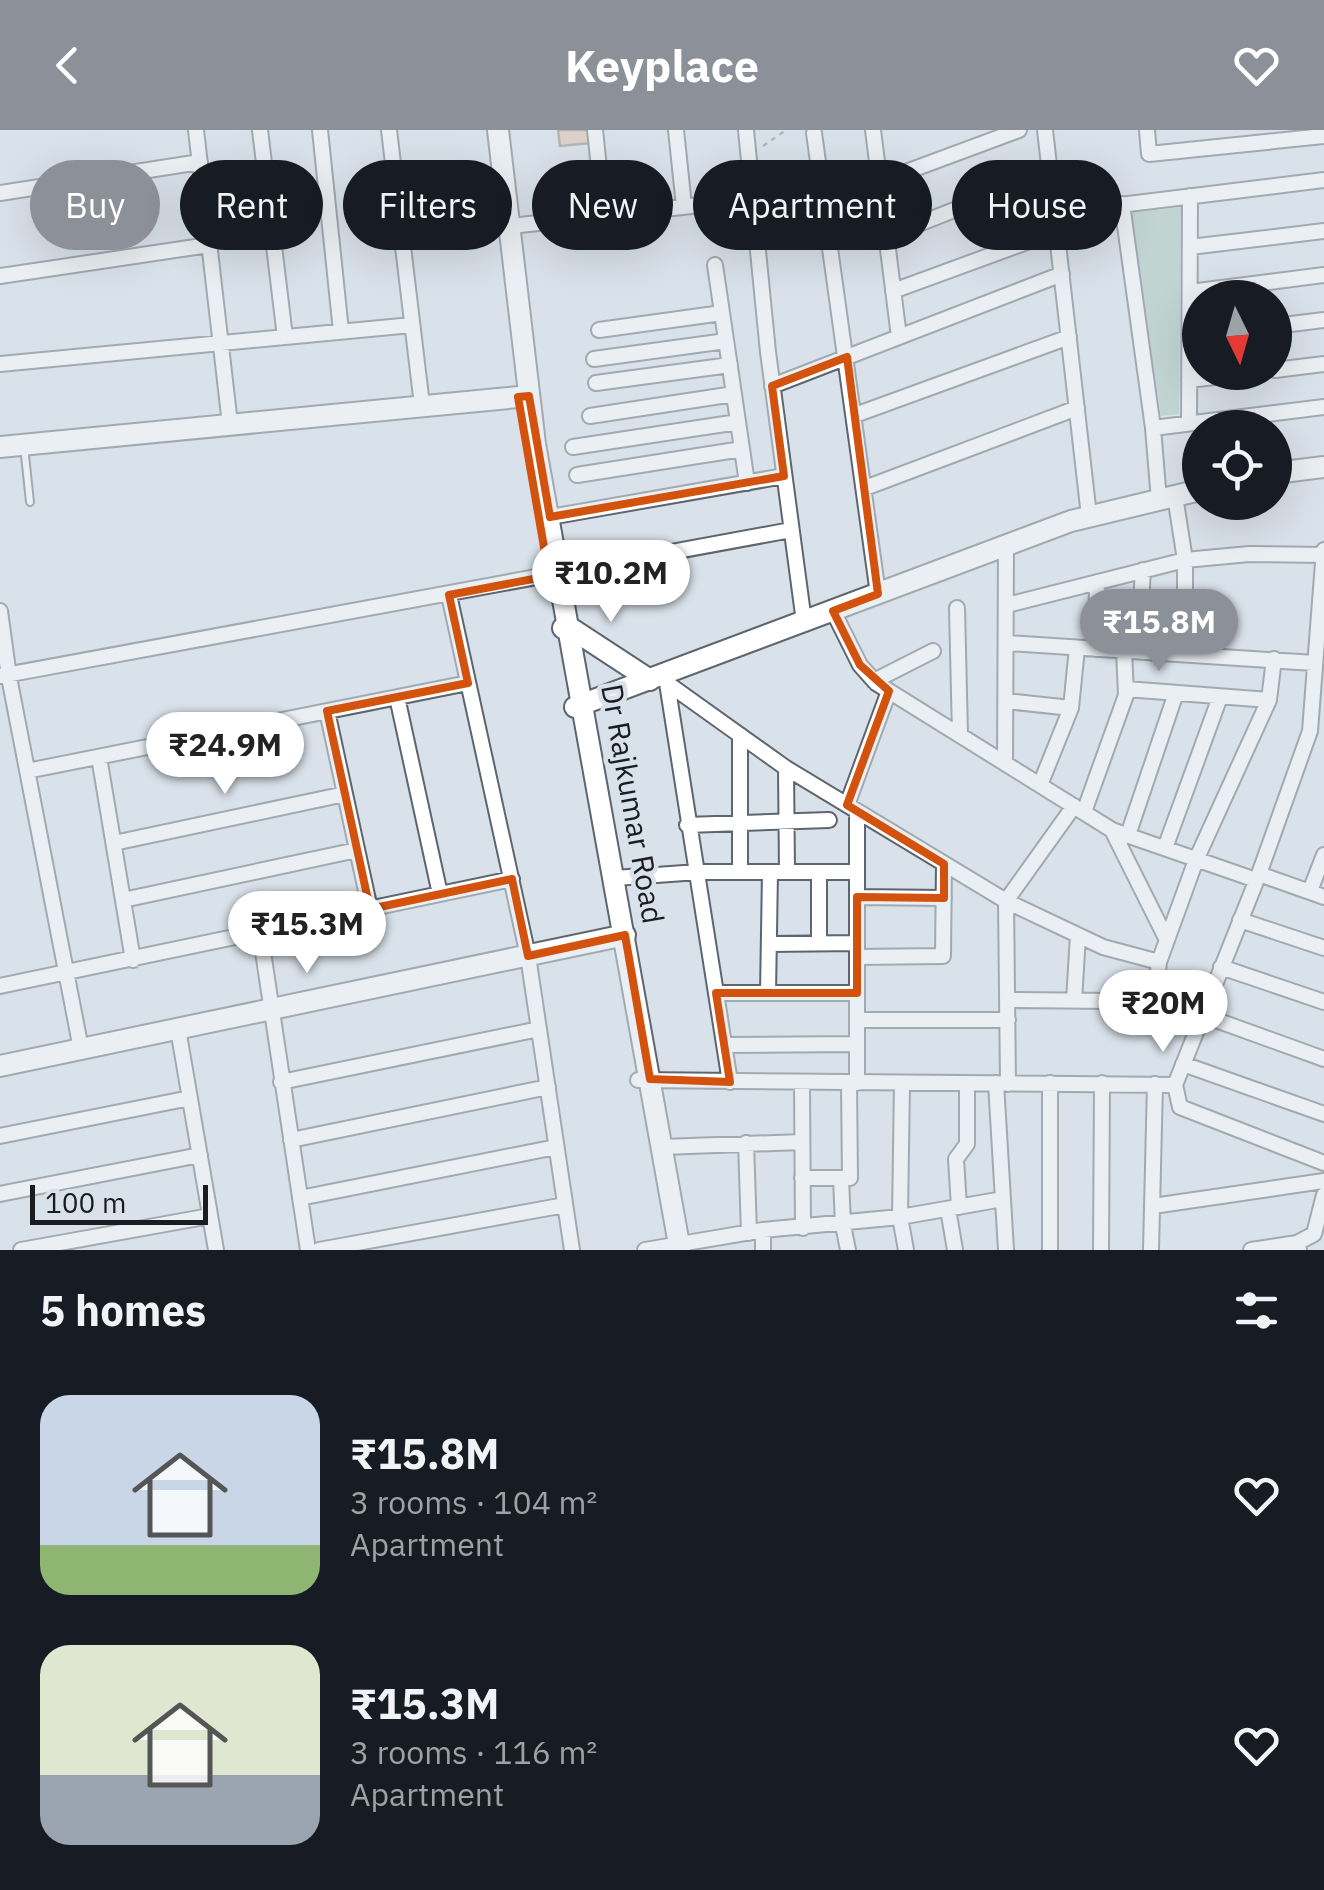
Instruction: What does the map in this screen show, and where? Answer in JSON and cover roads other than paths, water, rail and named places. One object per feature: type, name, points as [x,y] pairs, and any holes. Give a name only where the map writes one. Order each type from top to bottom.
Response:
[{"type":"main road","name":"Dr Rajkumar Road","points":[[487,130],[492,160]]},
{"type":"main road","name":"Dr Rajkumar Road","points":[[498,130],[500,160]]},
{"type":"main road","name":"Dr Rajkumar Road","points":[[507,250],[524,397],[574,682],[615,878],[619,937]]},
{"type":"main road","name":"Dr Rajkumar Road","points":[[524,397],[550,517],[554,575]]},
{"type":"main road","points":[[0,448],[524,397]]},
{"type":"main road","points":[[1292,471],[1324,467]]},
{"type":"main road","points":[[574,682],[628,685],[659,680],[1006,545],[1089,516],[1182,494]]},
{"type":"main road","points":[[564,628],[659,680]]},
{"type":"main road","points":[[579,706],[628,685]]},
{"type":"main road","name":"Dr Rajkumar Road","points":[[579,706],[674,1247]]},
{"type":"main road","points":[[0,1066],[619,937]]},
{"type":"main road","name":"Dr Rajkumar Road","points":[[644,1080],[662,1147],[674,1247]]},
{"type":"street","points":[[196,130],[200,160]]},
{"type":"street","points":[[260,130],[285,337]]},
{"type":"street","points":[[320,130],[341,330]]},
{"type":"street","points":[[389,130],[393,160]]},
{"type":"street","points":[[594,130],[598,160]]},
{"type":"street","points":[[676,130],[684,206]]},
{"type":"street","points":[[746,130],[750,160]]},
{"type":"street","points":[[873,130],[876,160]]},
{"type":"street","points":[[932,162],[1020,130]]},
{"type":"street","points":[[1046,130],[1049,160]]},
{"type":"street","points":[[1147,130],[1149,154],[1324,136]]},
{"type":"street","points":[[814,133],[878,594]]},
{"type":"street","points":[[0,193],[180,165]]},
{"type":"street","points":[[1185,654],[1186,560],[1167,498],[1153,428],[1122,204],[1324,180]]},
{"type":"street","points":[[1190,196],[1190,280]]},
{"type":"street","points":[[673,207],[693,205]]},
{"type":"street","points":[[1190,247],[1324,231]]},
{"type":"street","points":[[0,276],[180,249]]},
{"type":"street","points":[[210,250],[230,424]]},
{"type":"street","points":[[403,250],[422,406]]},
{"type":"street","points":[[759,250],[772,386],[804,622]]},
{"type":"street","points":[[888,250],[899,337]]},
{"type":"street","points":[[893,292],[1006,250]]},
{"type":"street","points":[[1059,250],[1089,516]]},
{"type":"street","points":[[715,265],[747,483]]},
{"type":"street","points":[[772,386],[1062,274]]},
{"type":"street","points":[[1285,280],[1324,275]]},
{"type":"street","points":[[599,330],[722,312]]},
{"type":"street","points":[[1292,324],[1324,320]]},
{"type":"street","points":[[0,364],[412,325]]},
{"type":"street","points":[[855,415],[1069,338]]},
{"type":"street","points":[[594,359],[726,341]]},
{"type":"street","points":[[596,383],[730,364]]},
{"type":"street","points":[[1292,368],[1324,364]]},
{"type":"street","points":[[590,416],[734,394]]},
{"type":"street","points":[[1292,411],[1324,407]]},
{"type":"street","points":[[864,488],[1077,408]]},
{"type":"street","points":[[573,447],[738,422]]},
{"type":"street","points":[[1153,428],[1182,423]]},
{"type":"street","points":[[577,475],[742,449]]},
{"type":"street","points":[[550,517],[784,476]]},
{"type":"street","points":[[4,676],[792,530]]},
{"type":"street","points":[[1005,763],[1006,545]]},
{"type":"street","points":[[1007,606],[1186,560],[1324,552],[1321,634],[1314,663],[1318,714],[1175,1085],[1180,1107],[1324,1164]]},
{"type":"street","points":[[1006,1250],[1002,1083],[1008,1020],[1006,901],[1079,809],[1126,690],[1144,570]]},
{"type":"street","points":[[1096,649],[1097,582]]},
{"type":"street","points":[[449,596],[528,956],[572,1250]]},
{"type":"street","points":[[958,608],[960,735]]},
{"type":"street","points":[[833,610],[860,664],[888,692],[1112,830],[1196,860],[1317,894],[1324,855]]},
{"type":"street","points":[[0,611],[4,676],[27,772],[81,1049]]},
{"type":"street","points":[[1007,643],[1314,663]]},
{"type":"street","points":[[1040,785],[1071,708],[1077,648]]},
{"type":"street","points":[[874,680],[934,651]]},
{"type":"street","points":[[1154,1000],[1159,962],[1196,860],[1269,700],[1274,659]]},
{"type":"street","points":[[659,680],[786,768],[1006,901],[1104,946],[1159,962]]},
{"type":"street","points":[[659,680],[698,872],[730,1082]]},
{"type":"street","points":[[27,772],[468,683]]},
{"type":"street","points":[[1126,690],[1269,700]]},
{"type":"street","points":[[802,1178],[850,1178],[857,1044],[857,872],[852,808],[888,692]]},
{"type":"street","points":[[1128,835],[1176,693]]},
{"type":"street","points":[[397,697],[440,894]]},
{"type":"street","points":[[1165,848],[1220,697]]},
{"type":"street","points":[[1006,700],[1071,708]]},
{"type":"street","points":[[327,711],[370,909]]},
{"type":"street","points":[[740,734],[740,872]]},
{"type":"street","points":[[99,757],[133,960]]},
{"type":"street","points":[[786,768],[787,872]]},
{"type":"street","points":[[114,843],[345,794]]},
{"type":"street","points":[[687,825],[829,820]]},
{"type":"street","points":[[1112,830],[1167,940]]},
{"type":"street","points":[[123,900],[357,850]]},
{"type":"street","points":[[769,944],[819,943],[943,956],[944,864]]},
{"type":"street","points":[[615,878],[698,872],[857,872]]},
{"type":"street","points":[[768,993],[770,872]]},
{"type":"street","points":[[819,872],[819,943]]},
{"type":"street","points":[[0,986],[512,879]]},
{"type":"street","points":[[857,897],[944,898]]},
{"type":"street","points":[[1240,920],[1324,948]]},
{"type":"street","points":[[260,932],[308,1250]]},
{"type":"street","points":[[1074,1001],[1078,935]]},
{"type":"street","points":[[1222,967],[1324,1002]]},
{"type":"street","points":[[716,993],[857,992]]},
{"type":"street","points":[[1008,1000],[1154,1000],[1205,1009],[1324,1059]]},
{"type":"street","points":[[857,1020],[1008,1020]]},
{"type":"street","points":[[178,1029],[216,1250]]},
{"type":"street","points":[[282,1082],[539,1029]]},
{"type":"street","points":[[724,1044],[857,1044]]},
{"type":"street","points":[[1183,1064],[1324,1114]]},
{"type":"street","points":[[644,1080],[1175,1085]]},
{"type":"street","points":[[802,1082],[802,1228]]},
{"type":"street","points":[[902,1083],[900,1217],[906,1250]]},
{"type":"street","points":[[955,1250],[956,1158],[967,1144],[967,1083]]},
{"type":"street","points":[[1050,1083],[1050,1250]]},
{"type":"street","points":[[1101,1250],[1102,1083]]},
{"type":"street","points":[[1151,1250],[1155,1084]]},
{"type":"street","points":[[290,1140],[548,1087]]},
{"type":"street","points":[[0,1136],[190,1098]]},
{"type":"street","points":[[662,1147],[802,1142]]},
{"type":"street","points":[[746,1143],[756,1232],[763,1250]]},
{"type":"street","points":[[300,1198],[556,1148]]},
{"type":"street","points":[[0,1194],[200,1156]]},
{"type":"street","points":[[840,1178],[848,1250]]},
{"type":"street","points":[[1153,1206],[1324,1181]]},
{"type":"street","points":[[1252,1250],[1298,1246],[1314,1234],[1323,1214],[1324,1195]]},
{"type":"street","points":[[644,1250],[756,1232],[900,1217],[1003,1199]]},
{"type":"street","points":[[319,1250],[565,1204]]},
{"type":"street","points":[[21,1250],[210,1216]]},
{"type":"lane","points":[[24,445],[30,502]]}]
